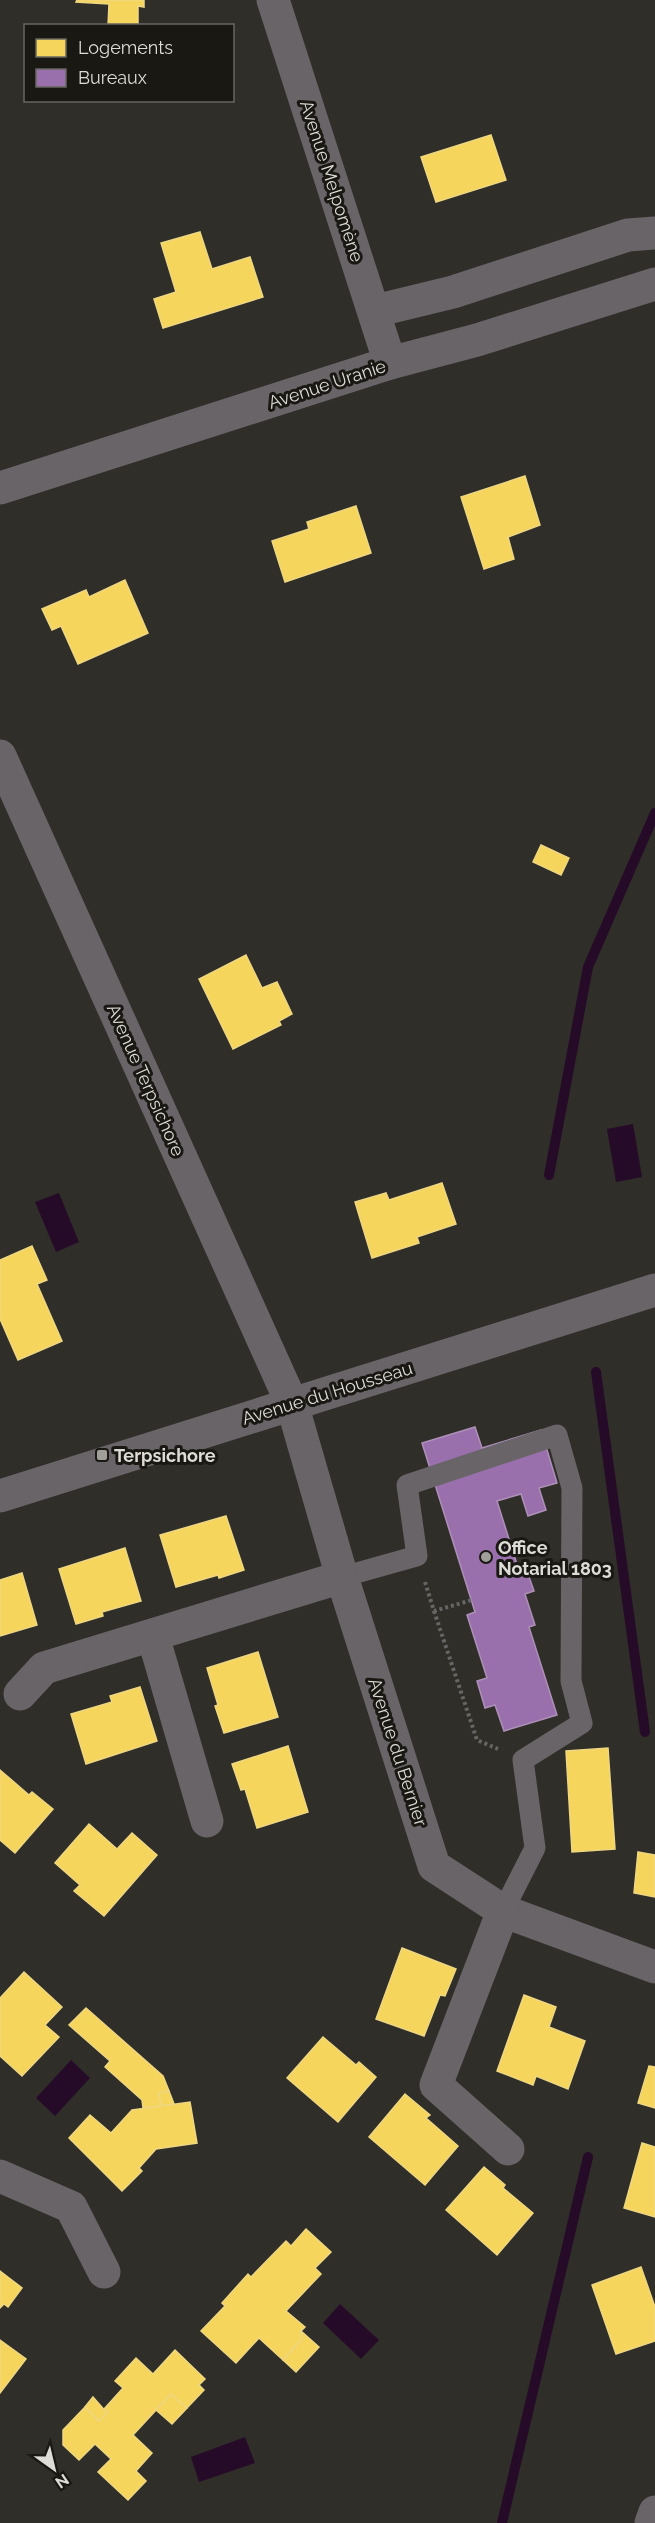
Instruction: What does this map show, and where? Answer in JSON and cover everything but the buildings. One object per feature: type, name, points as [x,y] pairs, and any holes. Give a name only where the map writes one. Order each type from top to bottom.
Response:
[{"type":"street","name":"Avenue Melpomène","points":[[273,0],[390,363]]},
{"type":"street","points":[[375,311],[453,292],[627,234],[655,233]]},
{"type":"street","name":"Avenue Uranie","points":[[0,488],[390,363],[477,340],[655,284]]},
{"type":"street","name":"Avenue Terpsichore","points":[[0,756],[292,1404]]},
{"type":"street","name":"Avenue du Housseau","points":[[0,1496],[655,1290]]},
{"type":"street","name":"Avenue du Bernier","points":[[292,1404],[342,1577],[434,1866],[503,1911],[655,1967]]},
{"type":"street","points":[[20,1694],[44,1668],[342,1577]]},
{"type":"street","points":[[153,1636],[207,1821]]},
{"type":"street","points":[[503,1911],[436,2085],[508,2150]]},
{"type":"street","points":[[0,2176],[71,2207],[104,2272]]},
{"type":"street","points":[[651,2523],[655,2512]]},
{"type":"lane","points":[[342,1577],[417,1556],[407,1485],[557,1435],[572,1488],[571,1681],[582,1723],[523,1760],[535,1848],[503,1911]]},
{"type":"path","points":[[417,1556],[477,1740],[523,1760]]},
{"type":"path","points":[[434,1611],[472,1600]]},
{"type":"shaded area","points":[[633,1124],[642,1177],[616,1182],[607,1129]]},
{"type":"shaded area","points":[[59,1193],[79,1242],[56,1252],[35,1202]]},
{"type":"shaded area","points":[[71,2060],[90,2078],[55,2116],[36,2098]]},
{"type":"shaded area","points":[[340,2304],[379,2340],[361,2359],[323,2323]]},
{"type":"shaded area","points":[[245,2437],[255,2463],[199,2482],[191,2457]]},
{"type":"waterway","points":[[549,1175],[588,967],[655,813]]},
{"type":"waterway","points":[[596,1372],[645,1732]]},
{"type":"waterway","points":[[502,2523],[588,2157]]},
{"type":"place","name":"Terpsichore","points":[[102,1455]]},
{"type":"place","name":"Office Notarial 1803","points":[[486,1557]]}]
